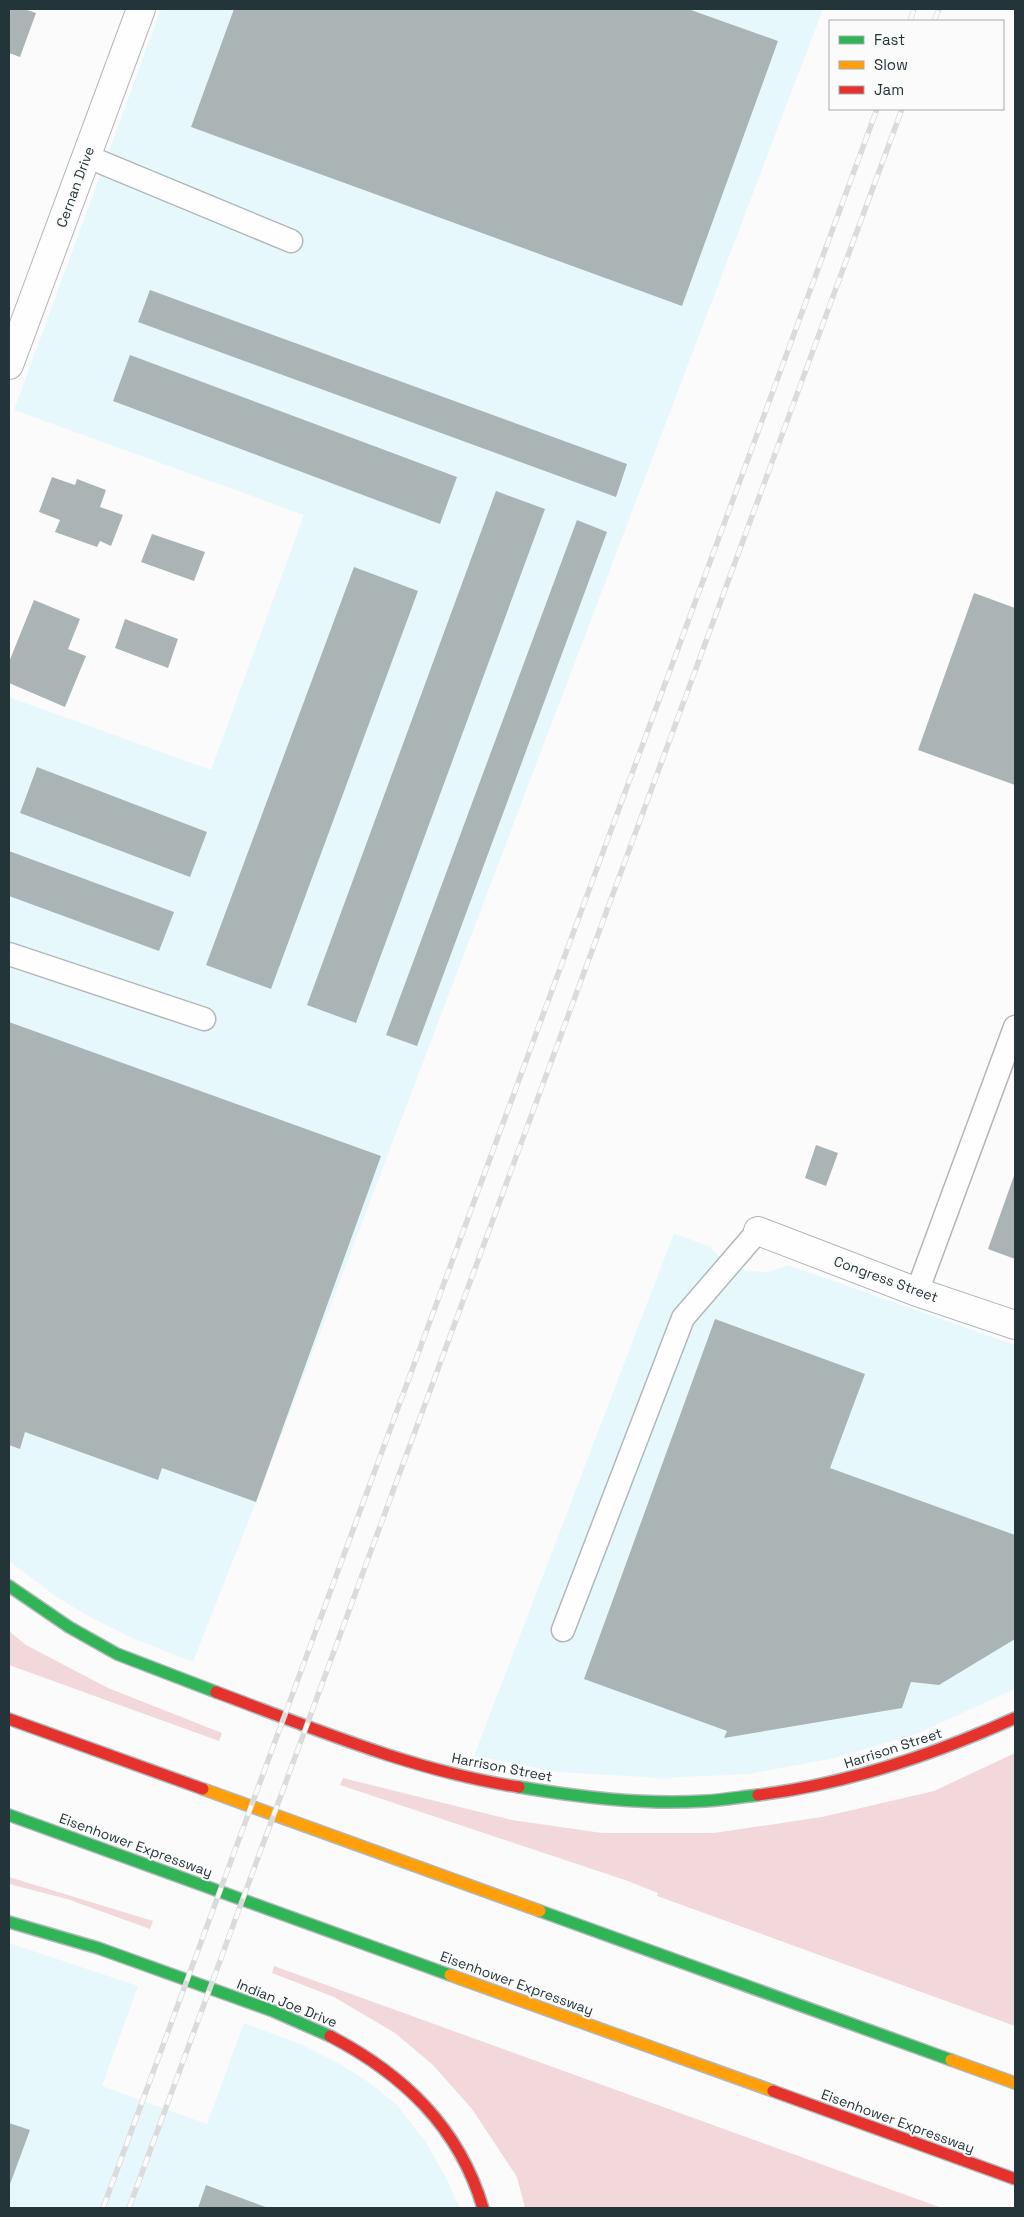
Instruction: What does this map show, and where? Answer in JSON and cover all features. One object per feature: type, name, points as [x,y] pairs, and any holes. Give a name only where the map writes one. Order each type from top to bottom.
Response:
[{"type":"main road","name":"Harrison Street","points":[[9,1586],[46,1614],[96,1645],[134,1662],[374,1750],[424,1766],[486,1782],[562,1794],[632,1800],[704,1801],[765,1794],[836,1782],[898,1765],[975,1736],[1015,1718]]},
{"type":"main road","points":[[9,1719],[1015,2083]]},
{"type":"main road","name":"Eisenhower Expressway","points":[[9,1815],[1015,2179]]},
{"type":"main road","name":"Indian Joe Drive","points":[[9,1922],[78,1940],[248,2003],[340,2040],[373,2059],[409,2088],[439,2121],[466,2164],[483,2208]]},
{"type":"street","name":"Cernan Drive","points":[[9,365],[141,9]]},
{"type":"street","name":"Congress Street","points":[[758,1231],[917,1292],[1015,1325]]},
{"type":"lane","points":[[86,156],[291,241]]},
{"type":"lane","points":[[9,954],[204,1020]]},
{"type":"lane","points":[[917,1292],[1015,1027]]},
{"type":"lane","points":[[563,1630],[683,1318],[758,1231]]},
{"type":"shaded area","points":[[161,9],[823,9],[256,1502],[193,1662],[134,1639],[88,1616],[54,1595],[9,1561],[9,697],[211,770],[304,515],[14,410]]},
{"type":"shaded area","points":[[674,1233],[710,1247],[719,1257],[747,1271],[768,1272],[788,1265],[1015,1345],[1015,1689],[916,1734],[835,1758],[749,1774],[661,1778],[558,1772],[474,1756]]},
{"type":"shaded area","points":[[9,1631],[26,1645],[108,1688],[222,1733],[219,1741],[9,1665]]},
{"type":"shaded area","points":[[1015,1753],[1015,2026],[657,1896],[658,1893],[628,1881],[340,1785],[343,1778],[512,1820],[602,1833],[714,1833],[822,1817],[934,1791]]},
{"type":"shaded area","points":[[9,1877],[153,1921],[150,1929],[67,1899],[9,1884]]},
{"type":"shaded area","points":[[9,1943],[138,1986],[102,2086],[207,2124],[244,2023],[300,2044],[340,2064],[370,2083],[396,2104],[426,2142],[460,2208],[9,2208]]},
{"type":"shaded area","points":[[274,1966],[942,2208],[525,2208],[517,2177],[472,2109],[433,2065],[395,2033],[334,1997],[272,1973]]},
{"type":"building","points":[[9,9],[24,9],[36,13],[20,57],[9,53]]},
{"type":"building","points":[[234,9],[688,9],[778,41],[682,306],[191,127]]},
{"type":"building","points":[[150,290],[627,464],[616,497],[138,322]]},
{"type":"building","points":[[130,355],[457,477],[440,524],[113,401]]},
{"type":"building","points":[[52,477],[75,485],[77,479],[106,490],[100,507],[123,515],[111,546],[100,541],[97,547],[55,532],[60,520],[39,512]]},
{"type":"building","points":[[496,491],[545,509],[356,1023],[307,1005]]},
{"type":"building","points":[[577,520],[607,532],[417,1046],[386,1035]]},
{"type":"building","points":[[152,534],[205,552],[194,581],[141,562]]},
{"type":"building","points":[[354,567],[418,591],[271,989],[206,965]]},
{"type":"building","points":[[974,593],[1015,608],[1015,785],[918,750]]},
{"type":"building","points":[[34,600],[80,619],[68,649],[86,656],[65,707],[9,683],[9,662]]},
{"type":"building","points":[[125,619],[178,639],[168,668],[115,648]]},
{"type":"building","points":[[37,767],[207,832],[190,877],[20,813]]},
{"type":"building","points":[[9,851],[174,912],[159,951],[9,896]]},
{"type":"building","points":[[9,1022],[381,1156],[256,1502],[162,1468],[158,1480],[25,1432],[20,1449],[9,1445]]},
{"type":"building","points":[[816,1145],[838,1153],[826,1186],[805,1178]]},
{"type":"building","points":[[1015,1173],[1015,1259],[988,1249]]},
{"type":"building","points":[[715,1319],[865,1374],[830,1468],[1015,1535],[1015,1639],[939,1685],[911,1682],[902,1708],[724,1738],[727,1731],[584,1679]]},
{"type":"building","points":[[9,2123],[30,2130],[9,2187]]},
{"type":"building","points":[[206,2185],[268,2208],[198,2208]]},
{"type":"railway","points":[[910,20],[914,9]]},
{"type":"railway","points":[[934,20],[939,9]]},
{"type":"railway","points":[[103,2208],[877,110]]},
{"type":"railway","points":[[129,2208],[902,110]]},
{"type":"traffic: fast","points":[[9,1586],[69,1627],[117,1654],[216,1692]]},
{"type":"traffic: fast","points":[[519,1787],[588,1797],[658,1802],[712,1801],[758,1795]]},
{"type":"traffic: fast","points":[[9,1815],[450,1975]]},
{"type":"traffic: fast","points":[[540,1911],[951,2060]]},
{"type":"traffic: fast","points":[[9,1922],[98,1948],[273,2011],[330,2036]]},
{"type":"traffic: slow","points":[[203,1789],[540,1911]]},
{"type":"traffic: slow","points":[[450,1975],[773,2091]]},
{"type":"traffic: slow","points":[[951,2060],[1015,2083]]},
{"type":"traffic: jam","points":[[216,1692],[403,1760],[441,1771],[519,1787]]},
{"type":"traffic: jam","points":[[758,1795],[825,1784],[857,1776],[921,1756],[1015,1718]]},
{"type":"traffic: jam","points":[[9,1719],[203,1789]]},
{"type":"traffic: jam","points":[[330,2036],[357,2051],[381,2068],[425,2106],[459,2152],[473,2179],[483,2208]]},
{"type":"traffic: jam","points":[[773,2091],[1015,2179]]}]
